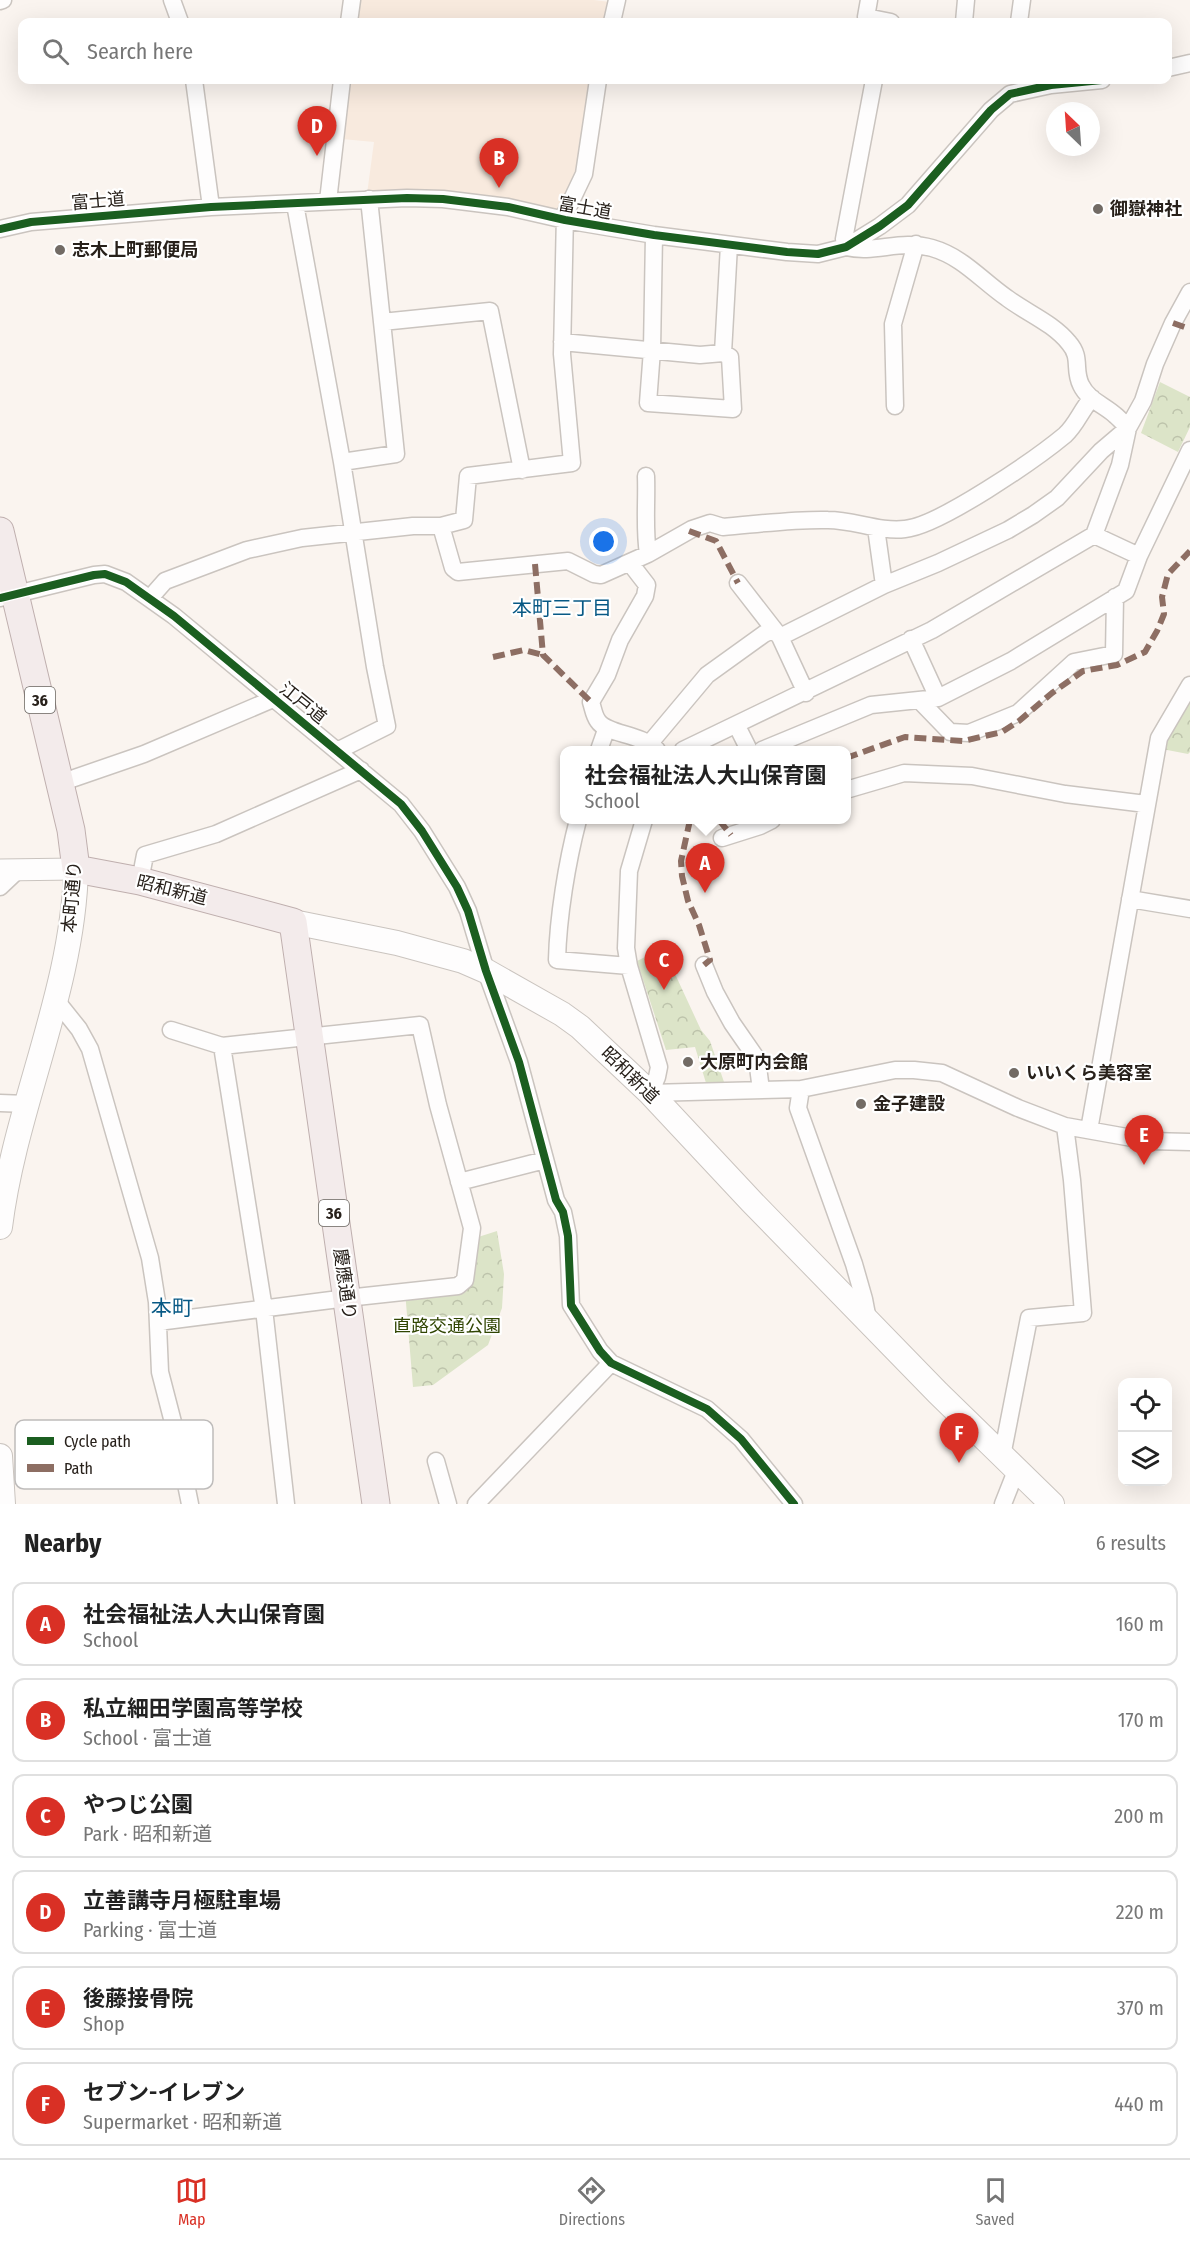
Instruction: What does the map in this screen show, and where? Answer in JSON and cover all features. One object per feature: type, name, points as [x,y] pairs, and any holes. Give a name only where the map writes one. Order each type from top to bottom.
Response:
[{"type":"main road","name":"本町通り","points":[[0,531],[8,597],[60,783],[73,839],[76,869],[72,921],[56,999],[8,1174],[0,1227]]},
{"type":"main road","name":"昭和新道","points":[[76,869],[140,881],[293,922],[398,942],[442,954],[486,971],[571,1020],[650,1093],[751,1201],[1052,1504]]},
{"type":"main road","name":"慶應通り","points":[[293,922],[376,1504]]},
{"type":"main road","points":[[0,1455],[2,1497]]},
{"type":"street","points":[[172,0],[179,18]]},
{"type":"street","points":[[350,18],[352,0]]},
{"type":"street","points":[[613,18],[617,0]]},
{"type":"street","points":[[869,0],[866,17],[870,18]]},
{"type":"street","points":[[964,18],[966,0]]},
{"type":"street","points":[[1020,18],[1022,0]]},
{"type":"street","points":[[1172,67],[1190,63]]},
{"type":"street","points":[[195,84],[211,207]]},
{"type":"street","points":[[328,201],[342,84]]},
{"type":"street","points":[[150,598],[165,580],[247,550],[302,538],[441,526],[464,520],[468,476],[572,463],[562,342],[565,214],[584,174],[597,84]]},
{"type":"street","points":[[873,84],[844,239],[846,247],[859,250],[916,244],[957,258],[1006,298],[1057,330],[1077,354],[1077,372],[1082,387],[1128,428]]},
{"type":"street","name":"富士道","points":[[0,229],[31,222],[211,207],[406,198],[472,202],[654,235],[818,254],[846,247],[908,205],[1011,87],[1061,84]]},
{"type":"street","points":[[342,462],[396,454],[369,199]]},
{"type":"street","points":[[295,204],[387,726],[337,751]]},
{"type":"street","points":[[562,342],[652,350],[700,355],[723,353],[730,357],[733,410],[648,403],[652,350],[654,235]]},
{"type":"street","points":[[895,406],[893,324],[916,244]]},
{"type":"street","points":[[723,353],[729,245]]},
{"type":"street","points":[[692,746],[806,693],[932,630],[1094,535],[1120,465],[1128,428],[1143,401],[1155,364],[1173,322],[1190,292]]},
{"type":"street","points":[[382,322],[490,310],[522,470]]},
{"type":"street","points":[[441,526],[453,568],[458,572],[568,561],[594,574],[601,575],[630,563],[692,529],[710,522],[723,527],[829,519],[876,528],[905,530],[929,522],[973,498],[1064,435],[1077,423],[1085,405],[1092,398]]},
{"type":"street","points":[[654,746],[707,675],[764,634],[777,633],[1008,530],[1057,498],[1101,451],[1128,428]]},
{"type":"street","points":[[772,746],[871,705],[938,698],[1011,661],[1126,591],[1139,556],[1185,475],[1190,450]]},
{"type":"street","points":[[646,476],[648,519],[645,531],[648,554]]},
{"type":"street","points":[[876,528],[884,585]]},
{"type":"street","points":[[1094,535],[1139,556]]},
{"type":"street","points":[[630,563],[647,585],[645,596],[620,640],[608,675],[591,702],[597,720],[606,730],[619,731],[651,746]]},
{"type":"street","name":"江戸道","points":[[8,597],[94,575],[105,574],[126,582],[214,647],[273,699],[401,804],[439,856],[468,911],[486,971],[519,1062],[556,1200],[563,1212],[568,1236],[571,1305],[600,1351],[611,1363]]},
{"type":"street","points":[[738,584],[777,633],[806,693]]},
{"type":"street","points":[[919,700],[950,732],[969,733],[1018,713],[1074,662],[1114,654],[1115,597]]},
{"type":"street","points":[[911,639],[938,698]]},
{"type":"street","points":[[1089,1130],[1159,738],[1190,685]]},
{"type":"street","points":[[60,783],[144,754],[273,699]]},
{"type":"street","points":[[736,726],[747,746]]},
{"type":"street","points":[[600,746],[606,730]]},
{"type":"street","points":[[140,881],[145,855],[216,834],[361,770]]},
{"type":"street","points":[[851,789],[904,773],[972,776],[1065,794],[1146,804]]},
{"type":"street","points":[[577,824],[570,853],[557,960],[629,966]]},
{"type":"street","points":[[643,824],[629,871],[626,948],[629,966],[659,1067],[650,1093],[801,1089],[895,1070],[933,1071],[954,1078],[1017,1108],[1065,1125],[1149,1141],[1190,1142]]},
{"type":"street","points":[[722,838],[763,824]]},
{"type":"street","points":[[0,887],[9,870],[76,869]]},
{"type":"street","points":[[1130,900],[1190,909]]},
{"type":"street","points":[[704,965],[726,1013],[744,1043],[757,1059],[761,1090]]},
{"type":"street","points":[[56,999],[79,1029],[90,1049],[141,1219],[154,1280],[160,1372],[172,1420]]},
{"type":"street","points":[[158,1322],[458,1286],[465,1280],[472,1228],[438,1105],[420,1025],[222,1046],[171,1030]]},
{"type":"street","points":[[222,1046],[264,1309],[286,1504]]},
{"type":"street","points":[[801,1089],[798,1108],[801,1119],[854,1264],[868,1320]]},
{"type":"street","points":[[0,1103],[27,1104]]},
{"type":"street","points":[[1003,1504],[1029,1318],[1083,1313],[1065,1125]]},
{"type":"street","points":[[459,1182],[545,1160]]},
{"type":"street","points":[[476,1504],[611,1363],[707,1409],[741,1439],[794,1504]]},
{"type":"street","points":[[436,1461],[448,1504]]},
{"type":"street","points":[[187,1489],[190,1504]]},
{"type":"shaded area","points":[[358,0],[594,0],[610,2],[606,18],[356,18]]},
{"type":"shaded area","points":[[348,84],[591,84],[579,170],[557,214],[367,194],[374,142],[342,139]]},
{"type":"green space","points":[[1160,382],[1190,397],[1190,427],[1178,452],[1141,433]]},
{"type":"green space","points":[[1190,690],[1190,752],[1188,754],[1162,749]]},
{"type":"green space","points":[[663,948],[701,1030],[710,1041],[724,1082],[706,1083],[695,1047],[666,1050],[637,961]]},
{"type":"green space","name":"直路交通公園","points":[[497,1231],[504,1274],[502,1308],[488,1345],[433,1385],[413,1387],[405,1291],[458,1285],[472,1239]]},
{"type":"marked path","points":[[1173,323],[1190,329]]},
{"type":"marked path","points":[[689,531],[716,541],[738,583]]},
{"type":"marked path","points":[[851,756],[905,737],[963,741],[1002,732],[1083,671],[1117,665],[1145,652],[1164,614],[1162,597],[1168,574],[1190,551]]},
{"type":"marked path","points":[[535,564],[543,655],[591,702]]},
{"type":"marked path","points":[[493,657],[524,650],[543,655]]},
{"type":"marked path","points":[[689,824],[681,861],[682,876],[688,901],[699,925],[710,960],[704,965]]},
{"type":"marked path","points":[[722,824],[731,835]]},
{"type":"cycle path","points":[[0,229],[31,222],[211,207],[407,198],[443,199],[508,207],[565,220],[654,235],[818,254],[846,247],[908,205],[991,110],[1010,94],[1061,84]]},
{"type":"cycle path","points":[[0,598],[94,575],[105,574],[126,582],[174,616],[401,804],[422,831],[457,887],[468,911],[486,971],[519,1062],[556,1200],[563,1212],[568,1236],[571,1305],[600,1351],[611,1363],[707,1409],[741,1439],[794,1504]]},
{"type":"place","name":"立善講寺月極駐車場","points":[[317,156]]},
{"type":"place","name":"私立細田学園高等学校","points":[[499,188]]},
{"type":"place","name":"御嶽神社","points":[[1098,209]]},
{"type":"place","name":"志木上町郵便局","points":[[60,250]]},
{"type":"place","name":"社会福祉法人大山保育園","points":[[705,893]]},
{"type":"place","name":"やつじ公園","points":[[664,990]]},
{"type":"place","name":"大原町内会館","points":[[688,1062]]},
{"type":"place","name":"いいくら美容室","points":[[1014,1073]]},
{"type":"place","name":"金子建設","points":[[861,1104]]},
{"type":"place","name":"後藤接骨院","points":[[1144,1165]]},
{"type":"place","name":"セブン-イレブン","points":[[959,1463]]},
{"type":"district","name":"本町三丁目","points":[[562,608]]},
{"type":"district","name":"本町","points":[[172,1308]]}]
